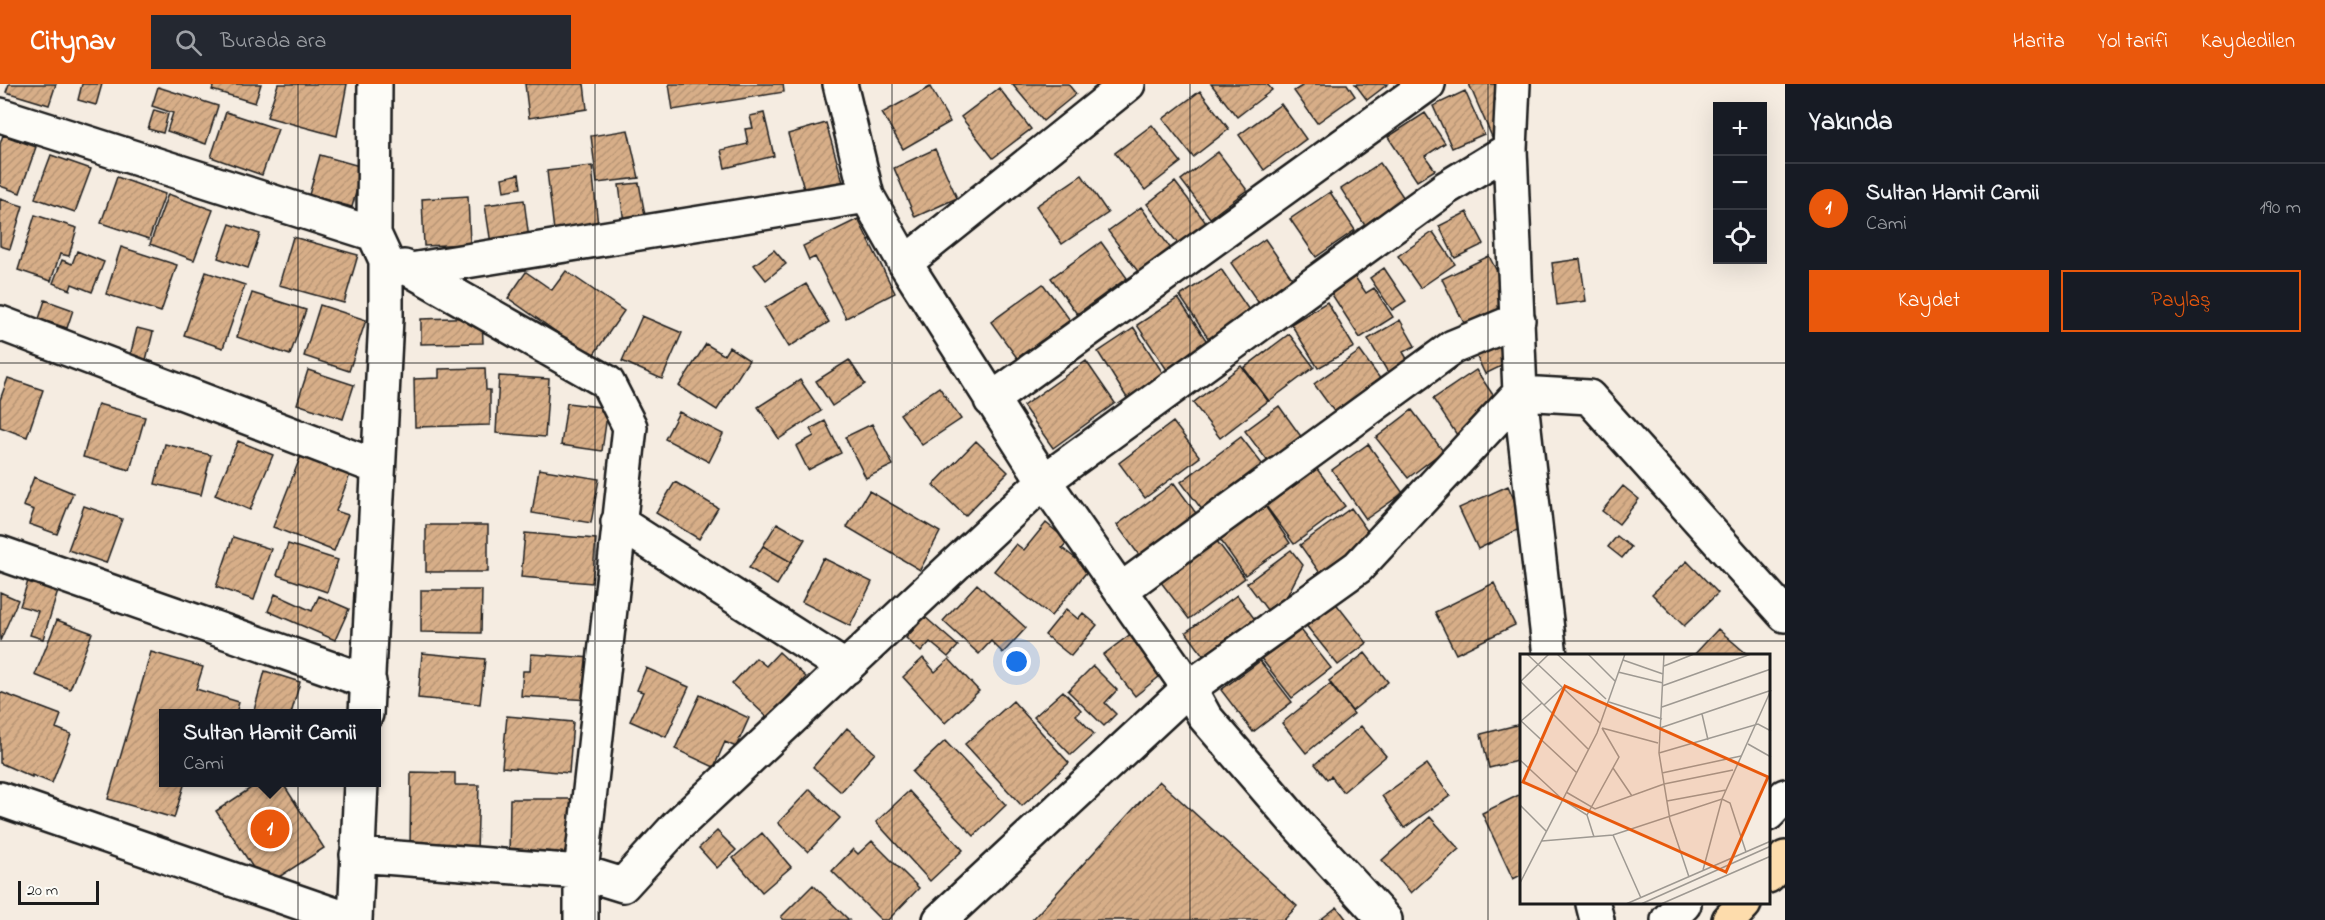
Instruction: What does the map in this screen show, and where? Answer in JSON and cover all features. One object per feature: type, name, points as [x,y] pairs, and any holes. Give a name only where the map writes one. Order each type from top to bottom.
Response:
[{"type":"main road","points":[[1770,874],[1785,858]]},
{"type":"main road","points":[[1729,920],[1742,905]]},
{"type":"street","points":[[0,553],[368,698],[377,467],[390,255],[375,84]]},
{"type":"street","points":[[840,84],[867,196],[905,262],[991,400],[1044,481],[1189,688],[1205,717],[1297,824],[1385,920]]},
{"type":"street","points":[[905,262],[1128,84]]},
{"type":"street","points":[[991,400],[1428,84]]},
{"type":"street","points":[[1513,84],[1510,149],[1520,393],[1550,654]]},
{"type":"street","points":[[0,115],[390,255],[607,382],[630,427],[581,872],[581,920]]},
{"type":"street","points":[[357,855],[581,872],[622,885],[677,826],[1044,481],[1446,188],[1510,149]]},
{"type":"street","points":[[390,255],[867,196]]},
{"type":"street","points":[[1121,590],[1453,347],[1518,320]]},
{"type":"street","points":[[0,322],[377,467]]},
{"type":"street","points":[[1520,393],[1589,397],[1785,615]]},
{"type":"street","points":[[940,920],[1189,688],[1358,567],[1520,393]]},
{"type":"street","points":[[618,522],[846,668]]},
{"type":"street","points":[[355,920],[361,787]]},
{"type":"street","points":[[1770,811],[1785,796]]},
{"type":"street","points":[[0,799],[350,920]]},
{"type":"street","points":[[1593,905],[1597,920]]},
{"type":"street","points":[[1668,920],[1682,905]]},
{"type":"building","points":[[9,84],[56,84],[49,105],[6,92]]},
{"type":"building","points":[[82,84],[102,84],[96,105],[78,100]]},
{"type":"building","points":[[214,84],[261,84],[255,103],[212,90]]},
{"type":"building","points":[[278,84],[347,84],[337,136],[267,117]]},
{"type":"building","points":[[525,84],[584,84],[587,109],[529,118]]},
{"type":"building","points":[[669,84],[783,84],[784,92],[673,110]]},
{"type":"building","points":[[1012,84],[1068,84],[1076,94],[1043,121]]},
{"type":"building","points":[[1211,84],[1267,84],[1272,90],[1237,117]]},
{"type":"building","points":[[1305,84],[1347,84],[1355,96],[1317,123],[1294,91]]},
{"type":"building","points":[[1355,84],[1388,84],[1367,100]]},
{"type":"building","points":[[1469,84],[1502,84],[1498,136],[1492,137]]},
{"type":"building","points":[[158,87],[218,106],[206,144],[167,131],[173,113],[152,106]]},
{"type":"building","points":[[930,87],[950,122],[903,149],[882,113]]},
{"type":"building","points":[[999,88],[1031,129],[993,158],[961,117]]},
{"type":"building","points":[[1200,91],[1229,129],[1193,157],[1163,119]]},
{"type":"building","points":[[1465,91],[1484,134],[1452,148],[1433,106]]},
{"type":"building","points":[[1281,104],[1306,139],[1264,170],[1239,135]]},
{"type":"building","points":[[154,110],[168,114],[163,133],[148,129]]},
{"type":"building","points":[[226,112],[278,129],[262,175],[211,157]]},
{"type":"building","points":[[764,113],[774,156],[725,168],[721,150],[748,144],[745,129],[753,128],[750,116]]},
{"type":"building","points":[[1425,113],[1445,143],[1425,156],[1435,170],[1417,181],[1388,137]]},
{"type":"building","points":[[826,123],[844,186],[806,196],[788,134]]},
{"type":"building","points":[[1152,125],[1181,162],[1145,190],[1115,153]]},
{"type":"building","points":[[628,130],[639,178],[597,183],[591,136]]},
{"type":"building","points":[[3,135],[36,147],[20,193],[0,186],[0,144]]},
{"type":"building","points":[[935,149],[957,198],[915,217],[894,168]]},
{"type":"building","points":[[1218,152],[1247,190],[1210,218],[1181,180]]},
{"type":"building","points":[[51,155],[91,169],[75,212],[35,198]]},
{"type":"building","points":[[320,155],[363,167],[352,207],[309,195]]},
{"type":"building","points":[[1380,163],[1406,201],[1366,227],[1341,189]]},
{"type":"building","points":[[592,166],[598,226],[554,231],[547,171]]},
{"type":"building","points":[[519,174],[521,188],[504,191],[502,178]]},
{"type":"building","points":[[1082,175],[1108,213],[1062,244],[1036,206]]},
{"type":"building","points":[[117,177],[165,194],[149,239],[101,223]]},
{"type":"building","points":[[1175,182],[1207,224],[1179,245],[1147,204]]},
{"type":"building","points":[[639,183],[647,226],[625,230],[619,185]]},
{"type":"building","points":[[1330,192],[1355,230],[1316,257],[1290,219]]},
{"type":"building","points":[[168,194],[213,210],[194,260],[150,244]]},
{"type":"building","points":[[468,196],[470,244],[424,246],[422,199]]},
{"type":"building","points":[[0,199],[23,206],[10,249],[0,246]]},
{"type":"building","points":[[524,200],[529,239],[491,244],[485,205]]},
{"type":"building","points":[[1141,207],[1171,249],[1139,273],[1108,231]]},
{"type":"building","points":[[1467,212],[1484,244],[1455,258],[1439,226]]},
{"type":"building","points":[[35,215],[77,228],[69,256],[60,254],[51,281],[18,270]]},
{"type":"building","points":[[858,219],[895,293],[846,318],[815,257],[809,260],[803,246]]},
{"type":"building","points":[[230,224],[260,234],[248,268],[218,258]]},
{"type":"building","points":[[1433,232],[1455,264],[1420,288],[1398,256]]},
{"type":"building","points":[[293,237],[358,255],[344,303],[279,285]]},
{"type":"building","points":[[1265,239],[1294,281],[1260,305],[1231,263]]},
{"type":"building","points":[[1101,242],[1127,278],[1077,314],[1051,278]]},
{"type":"building","points":[[121,247],[177,265],[161,312],[106,294]]},
{"type":"building","points":[[774,250],[786,264],[766,280],[754,265]]},
{"type":"building","points":[[77,251],[104,262],[92,292],[72,284],[70,290],[53,283],[62,260],[72,264]]},
{"type":"building","points":[[1489,256],[1515,307],[1468,331],[1442,279]]},
{"type":"building","points":[[1580,259],[1586,301],[1557,305],[1552,263]]},
{"type":"building","points":[[1384,268],[1406,301],[1392,310],[1370,278]]},
{"type":"building","points":[[1221,269],[1251,313],[1210,341],[1180,296]]},
{"type":"building","points":[[566,271],[624,311],[592,357],[508,298],[526,272],[552,290]]},
{"type":"building","points":[[206,272],[245,285],[223,348],[184,335]]},
{"type":"building","points":[[1355,277],[1366,293],[1374,288],[1393,317],[1360,338],[1331,293]]},
{"type":"building","points":[[806,284],[829,322],[789,347],[765,308]]},
{"type":"building","points":[[1043,284],[1070,320],[1017,358],[991,322]]},
{"type":"building","points":[[252,293],[306,310],[290,355],[237,337]]},
{"type":"building","points":[[1178,298],[1208,343],[1167,370],[1137,325]]},
{"type":"building","points":[[45,300],[73,310],[67,328],[39,319]]},
{"type":"building","points":[[1327,302],[1354,347],[1318,368],[1291,324]]},
{"type":"building","points":[[320,305],[366,320],[349,371],[304,356]]},
{"type":"building","points":[[642,316],[682,333],[662,379],[622,361]]},
{"type":"building","points":[[482,317],[483,343],[421,344],[421,319]]},
{"type":"building","points":[[1400,320],[1415,346],[1403,352],[1413,369],[1393,381],[1368,339]]},
{"type":"building","points":[[137,328],[153,332],[146,360],[130,356]]},
{"type":"building","points":[[1134,328],[1164,375],[1127,398],[1098,352]]},
{"type":"building","points":[[1289,334],[1314,367],[1269,401],[1244,368]]},
{"type":"building","points":[[1505,341],[1514,360],[1485,374],[1476,355]]},
{"type":"building","points":[[706,344],[724,355],[729,347],[749,360],[717,410],[679,386]]},
{"type":"building","points":[[1360,351],[1384,384],[1338,417],[1314,384]]},
{"type":"building","points":[[849,360],[865,384],[832,406],[816,381]]},
{"type":"building","points":[[1086,361],[1115,403],[1053,448],[1023,406]]},
{"type":"building","points":[[1241,366],[1268,401],[1220,438],[1193,403]]},
{"type":"building","points":[[485,368],[486,390],[490,390],[490,425],[415,427],[414,379],[439,378],[439,369]]},
{"type":"building","points":[[308,370],[354,385],[343,419],[297,404]]},
{"type":"building","points":[[1476,370],[1502,408],[1459,438],[1433,399]]},
{"type":"building","points":[[499,376],[549,379],[545,437],[496,433]]},
{"type":"building","points":[[8,378],[43,390],[27,437],[0,427],[0,400]]},
{"type":"building","points":[[800,380],[821,411],[779,439],[758,407]]},
{"type":"building","points":[[939,387],[961,419],[922,445],[900,414]]},
{"type":"building","points":[[567,403],[608,408],[602,451],[561,445]]},
{"type":"building","points":[[98,404],[145,417],[130,470],[83,457]]},
{"type":"building","points":[[1279,406],[1305,442],[1272,467],[1245,431]]},
{"type":"building","points":[[1412,410],[1443,451],[1408,478],[1376,438]]},
{"type":"building","points":[[679,412],[723,434],[709,462],[665,439]]},
{"type":"building","points":[[825,421],[841,453],[808,470],[796,446],[814,436],[810,429]]},
{"type":"building","points":[[1173,422],[1200,457],[1145,498],[1119,463]]},
{"type":"building","points":[[872,424],[893,465],[866,478],[845,437]]},
{"type":"building","points":[[1241,437],[1266,469],[1206,515],[1181,482]]},
{"type":"building","points":[[238,441],[273,455],[250,510],[215,495]]},
{"type":"building","points":[[976,441],[1008,472],[965,516],[933,485]]},
{"type":"building","points":[[165,444],[211,455],[201,495],[155,484]]},
{"type":"building","points":[[1368,444],[1403,493],[1366,519],[1332,470]]},
{"type":"building","points":[[302,453],[351,472],[336,511],[348,515],[334,551],[273,527]]},
{"type":"building","points":[[539,469],[599,479],[591,523],[532,513]]},
{"type":"building","points":[[1317,469],[1345,506],[1294,544],[1266,506]]},
{"type":"building","points":[[34,477],[73,493],[57,534],[29,524],[34,510],[23,506]]},
{"type":"building","points":[[675,482],[718,508],[699,539],[656,513]]},
{"type":"building","points":[[1174,483],[1201,520],[1144,562],[1117,525]]},
{"type":"building","points":[[1508,486],[1526,526],[1478,549],[1459,508]]},
{"type":"building","points":[[1623,486],[1639,499],[1619,524],[1602,511]]},
{"type":"building","points":[[869,491],[940,532],[920,570],[847,527]]},
{"type":"building","points":[[84,506],[122,519],[106,563],[68,550]]},
{"type":"building","points":[[1265,506],[1290,543],[1245,575],[1219,538]]},
{"type":"building","points":[[1351,508],[1376,543],[1325,580],[1300,545]]},
{"type":"building","points":[[777,523],[805,539],[791,562],[763,546]]},
{"type":"building","points":[[1046,523],[1068,541],[1062,548],[1089,569],[1051,616],[994,571],[1016,544],[1024,550]]},
{"type":"building","points":[[426,525],[488,525],[488,572],[426,572]]},
{"type":"building","points":[[525,533],[596,539],[592,583],[521,577]]},
{"type":"building","points":[[1617,536],[1631,547],[1622,558],[1608,547]]},
{"type":"building","points":[[233,537],[271,549],[254,600],[216,587]]},
{"type":"building","points":[[1216,540],[1245,578],[1189,619],[1160,581]]},
{"type":"building","points":[[288,544],[338,560],[327,592],[277,575]]},
{"type":"building","points":[[763,546],[791,562],[777,585],[749,568]]},
{"type":"building","points":[[1291,550],[1303,565],[1287,596],[1267,610],[1247,583]]},
{"type":"building","points":[[823,558],[872,582],[850,626],[802,602]]},
{"type":"building","points":[[1687,561],[1718,593],[1684,626],[1652,594]]},
{"type":"building","points":[[29,578],[59,588],[43,639],[30,635],[38,611],[20,606]]},
{"type":"building","points":[[1494,583],[1515,625],[1456,654],[1435,612]]},
{"type":"building","points":[[977,584],[1026,628],[1003,653],[991,641],[979,654],[943,621]]},
{"type":"building","points":[[421,590],[482,590],[481,633],[421,632]]},
{"type":"building","points":[[0,592],[18,600],[0,641]]},
{"type":"building","points":[[275,594],[312,611],[319,596],[349,609],[335,640],[268,611]]},
{"type":"building","points":[[1237,595],[1259,625],[1208,662],[1186,632]]},
{"type":"building","points":[[1334,601],[1367,643],[1338,665],[1305,624]]},
{"type":"building","points":[[1066,609],[1078,619],[1083,613],[1097,625],[1071,656],[1045,635]]},
{"type":"building","points":[[925,617],[958,646],[948,657],[930,642],[921,652],[906,638]]},
{"type":"building","points":[[57,620],[92,633],[70,689],[35,675]]},
{"type":"building","points":[[1298,626],[1331,668],[1292,698],[1260,657]]},
{"type":"building","points":[[1718,629],[1747,654],[1695,654]]},
{"type":"building","points":[[1132,633],[1164,673],[1135,696],[1103,655]]},
{"type":"building","points":[[151,652],[203,667],[196,689],[239,702],[237,709],[159,709],[159,787],[183,787],[174,818],[108,799]]},
{"type":"building","points":[[779,652],[806,677],[768,718],[732,684],[756,658],[766,666]]},
{"type":"building","points":[[422,653],[485,659],[480,704],[418,698]]},
{"type":"building","points":[[1365,653],[1388,682],[1352,711],[1329,681]]},
{"type":"building","points":[[531,654],[593,658],[590,700],[521,696],[523,671],[530,671]]},
{"type":"building","points":[[923,658],[935,672],[949,659],[979,691],[945,723],[903,677]]},
{"type":"building","points":[[1260,661],[1292,702],[1253,732],[1221,690]]},
{"type":"building","points":[[1093,666],[1117,690],[1105,703],[1116,714],[1104,726],[1068,691]]},
{"type":"building","points":[[646,668],[689,687],[666,737],[630,721],[643,692],[637,690]]},
{"type":"building","points":[[265,671],[300,682],[292,709],[254,709]]},
{"type":"building","points":[[1330,684],[1354,714],[1306,753],[1282,723]]},
{"type":"building","points":[[1063,691],[1081,710],[1076,715],[1094,734],[1071,755],[1034,717]]},
{"type":"building","points":[[0,692],[61,715],[56,728],[71,734],[52,783],[0,763]]},
{"type":"building","points":[[700,695],[749,718],[736,747],[725,742],[714,767],[675,749]]},
{"type":"building","points":[[1013,701],[1069,763],[1022,806],[965,744]]},
{"type":"building","points":[[507,716],[573,722],[569,773],[502,767]]},
{"type":"building","points":[[1520,724],[1520,760],[1489,768],[1481,734]]},
{"type":"building","points":[[1361,726],[1386,756],[1343,792],[1331,776],[1327,779],[1315,764]]},
{"type":"building","points":[[847,728],[875,753],[841,792],[813,767]]},
{"type":"building","points":[[945,741],[1006,805],[974,836],[912,772]]},
{"type":"building","points":[[1427,764],[1450,796],[1404,828],[1382,796]]},
{"type":"building","points":[[411,772],[455,773],[455,785],[479,785],[477,851],[410,849]]},
{"type":"building","points":[[1159,781],[1297,906],[1284,920],[1032,920]]},
{"type":"building","points":[[252,787],[285,787],[324,848],[265,886],[216,811]]},
{"type":"building","points":[[810,789],[840,818],[808,852],[778,823]]},
{"type":"building","points":[[909,791],[963,850],[930,881],[876,822]]},
{"type":"building","points":[[1520,794],[1520,876],[1513,879],[1482,813]]},
{"type":"building","points":[[510,799],[571,799],[570,858],[509,858]]},
{"type":"building","points":[[1430,817],[1459,849],[1411,893],[1382,860]]},
{"type":"building","points":[[717,831],[736,850],[717,868],[699,848]]},
{"type":"building","points":[[762,833],[791,867],[762,892],[733,858]]},
{"type":"building","points":[[872,841],[919,888],[888,920],[881,920],[832,871],[853,849],[858,854]]},
{"type":"building","points":[[813,885],[849,920],[784,920],[781,917]]},
{"type":"building","points":[[1337,907],[1347,920],[1320,920]]},
{"type":"place","name":"Sultan Hamit Camii","points":[[270,829]]}]
